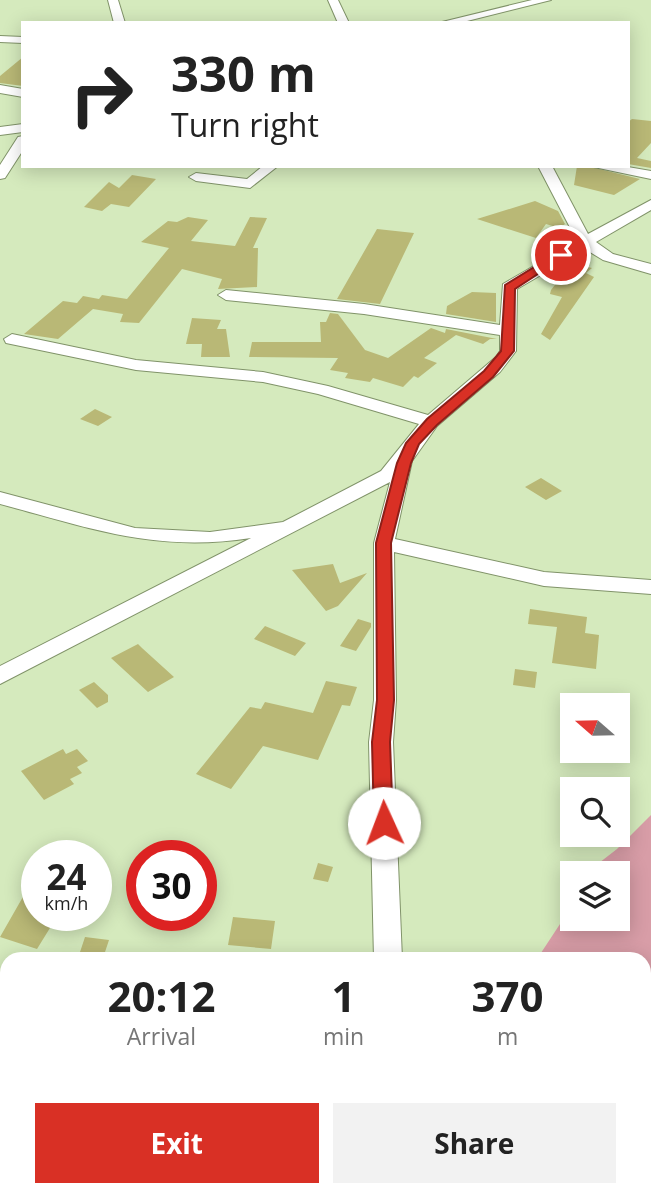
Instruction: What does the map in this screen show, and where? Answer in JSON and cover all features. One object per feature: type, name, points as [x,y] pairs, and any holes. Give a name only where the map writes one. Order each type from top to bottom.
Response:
[{"type":"street","points":[[113,0],[119,21]]},
{"type":"street","points":[[333,0],[343,21]]},
{"type":"street","points":[[452,21],[546,0]]},
{"type":"street","points":[[0,38],[21,40]]},
{"type":"street","points":[[0,89],[21,93]]},
{"type":"street","points":[[0,131],[21,128]]},
{"type":"street","points":[[0,175],[21,144]]},
{"type":"street","points":[[196,177],[250,184],[269,168]]},
{"type":"street","points":[[546,168],[584,242],[608,257],[651,269]]},
{"type":"street","points":[[609,168],[651,175]]},
{"type":"street","points":[[388,952],[381,742],[385,700],[384,543],[404,463],[413,443],[432,422],[508,351],[509,287],[651,204]]},
{"type":"street","points":[[226,295],[364,309],[508,331]]},
{"type":"street","points":[[12,339],[78,355],[136,365],[263,377],[432,422]]},
{"type":"street","points":[[0,676],[299,523],[404,463]]},
{"type":"street","points":[[0,498],[135,534],[180,539],[210,538],[299,523]]},
{"type":"street","points":[[384,543],[544,579],[651,587]]},
{"type":"shaded area","points":[[651,815],[651,952],[542,952],[560,924],[560,931],[630,931],[630,861],[602,861],[619,847],[630,847],[630,836]]},
{"type":"building","points":[[21,59],[21,86],[0,83],[0,76]]},
{"type":"building","points":[[630,120],[651,121],[651,143],[637,158],[651,161],[651,168],[630,164]]},
{"type":"building","points":[[577,168],[595,168],[640,179],[614,195],[574,185]]},
{"type":"building","points":[[132,175],[156,179],[129,207],[111,204],[102,211],[84,207],[109,182],[119,188]]},
{"type":"building","points":[[535,201],[558,211],[565,224],[559,228],[546,224],[536,238],[477,219]]},
{"type":"building","points":[[188,217],[208,220],[191,241],[235,246],[250,217],[267,218],[253,248],[258,248],[257,287],[218,289],[222,279],[182,269],[139,323],[120,322],[123,314],[93,309],[58,339],[24,334],[63,301],[77,303],[83,296],[99,299],[102,295],[127,299],[169,248],[141,242],[168,221],[177,222]]},
{"type":"building","points":[[377,229],[414,233],[380,304],[337,299]]},
{"type":"building","points":[[572,263],[592,268],[586,273],[594,277],[550,340],[541,334],[562,297],[550,294],[551,290]]},
{"type":"building","points":[[472,292],[496,293],[496,322],[446,314],[447,306]]},
{"type":"building","points":[[330,313],[338,314],[365,350],[388,358],[431,328],[445,333],[446,329],[497,339],[490,339],[483,344],[456,335],[424,358],[437,363],[418,378],[414,376],[403,387],[373,378],[370,382],[345,378],[348,373],[330,370],[338,358],[249,357],[252,342],[321,342],[320,322],[326,322]]},
{"type":"building","points":[[192,318],[221,320],[217,329],[226,329],[230,357],[201,357],[202,344],[186,344]]},
{"type":"building","points":[[95,409],[112,417],[98,426],[80,419]]},
{"type":"building","points":[[541,478],[562,491],[546,500],[525,487]]},
{"type":"building","points":[[333,564],[340,583],[367,573],[338,606],[326,611],[292,570]]},
{"type":"building","points":[[530,609],[587,617],[585,633],[599,635],[596,669],[552,663],[557,627],[528,624]]},
{"type":"building","points":[[358,619],[371,623],[371,627],[356,651],[340,646]]},
{"type":"building","points":[[265,626],[306,643],[295,656],[254,639]]},
{"type":"building","points":[[138,644],[174,677],[148,692],[111,658]]},
{"type":"building","points":[[515,669],[537,672],[535,688],[513,685]]},
{"type":"building","points":[[326,681],[357,687],[350,706],[342,705],[318,760],[263,746],[231,789],[196,774],[250,707],[261,709],[265,702],[313,713]]},
{"type":"building","points":[[94,682],[108,695],[108,702],[97,708],[79,690]]},
{"type":"building","points":[[63,749],[66,754],[77,749],[88,761],[77,767],[82,773],[70,779],[74,784],[44,800],[21,771]]},
{"type":"building","points":[[318,863],[333,867],[328,882],[313,879]]},
{"type":"building","points":[[21,900],[21,931],[48,931],[37,949],[0,937]]},
{"type":"building","points":[[233,917],[275,921],[271,949],[228,945]]},
{"type":"building","points":[[85,937],[109,940],[105,952],[80,952]]},
{"type":"route","points":[[384,823],[381,742],[385,700],[384,543],[404,463],[413,443],[432,422],[489,374],[508,351],[509,287],[561,255]]}]
